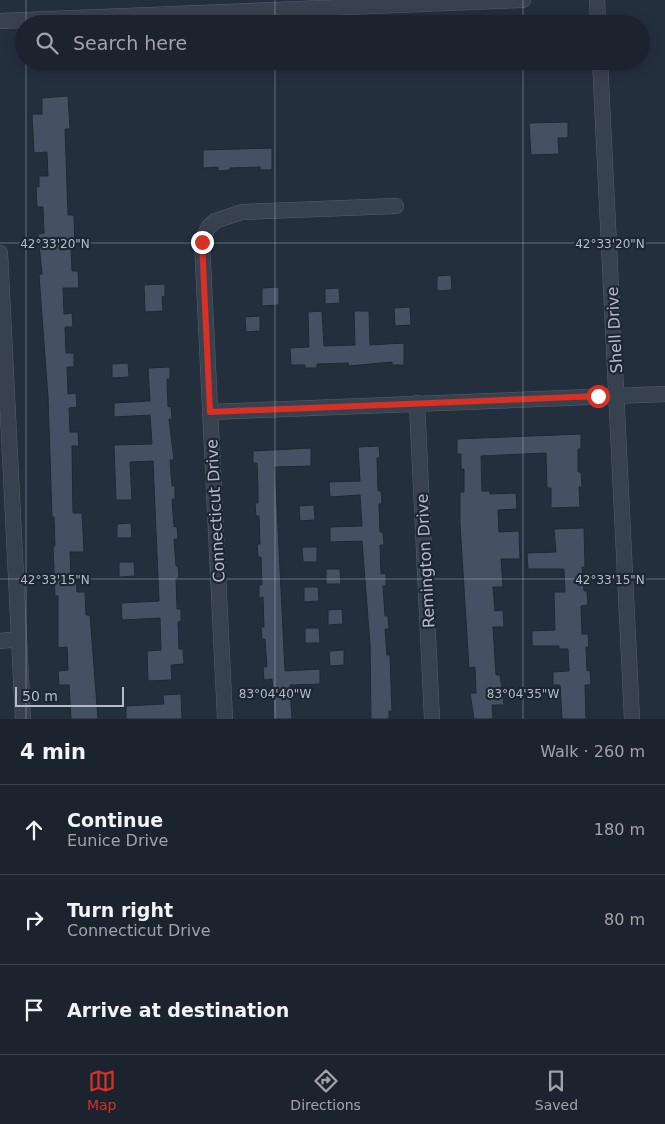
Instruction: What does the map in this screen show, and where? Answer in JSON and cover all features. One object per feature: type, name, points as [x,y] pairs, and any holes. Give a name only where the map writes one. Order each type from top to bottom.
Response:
[{"type":"street","points":[[104,15],[278,5],[523,0]]},
{"type":"street","points":[[597,0],[598,15]]},
{"type":"street","points":[[0,21],[15,20]]},
{"type":"street","name":"Shell Drive","points":[[600,70],[632,719]]},
{"type":"street","name":"Connecticut Drive","points":[[225,719],[202,242],[208,228],[226,216],[242,212],[396,206]]},
{"type":"street","points":[[0,253],[22,719]]},
{"type":"street","points":[[210,412],[665,394]]},
{"type":"street","name":"Remington Drive","points":[[417,403],[432,719]]},
{"type":"street","points":[[0,641],[19,639]]},
{"type":"building","points":[[68,96],[70,129],[65,129],[68,215],[74,215],[75,248],[71,248],[72,271],[78,271],[79,288],[63,288],[64,314],[72,313],[73,327],[65,327],[66,353],[74,353],[74,367],[67,367],[68,394],[76,393],[77,407],[69,408],[70,432],[78,432],[79,446],[72,446],[73,513],[82,513],[84,552],[70,552],[71,576],[76,576],[77,592],[85,592],[86,615],[90,615],[98,719],[71,719],[69,685],[59,685],[58,671],[68,670],[67,647],[58,648],[58,596],[55,596],[54,517],[52,517],[48,397],[39,274],[42,274],[38,234],[44,233],[43,207],[37,207],[36,187],[39,187],[39,176],[48,176],[47,152],[34,153],[32,114],[42,114],[42,98]]},
{"type":"building","points":[[568,122],[568,138],[558,138],[559,154],[531,155],[529,123]]},
{"type":"building","points":[[272,148],[272,170],[260,170],[260,167],[230,168],[230,170],[218,171],[218,167],[203,168],[203,150]]},
{"type":"building","points":[[451,275],[452,290],[437,291],[437,276]]},
{"type":"building","points":[[165,284],[165,296],[162,297],[163,311],[145,312],[144,285]]},
{"type":"building","points":[[279,287],[279,305],[262,306],[262,288]]},
{"type":"building","points":[[339,288],[340,303],[325,304],[325,289]]},
{"type":"building","points":[[410,307],[411,325],[395,326],[394,308]]},
{"type":"building","points":[[322,311],[324,346],[355,345],[354,311],[369,311],[370,345],[404,343],[404,365],[392,365],[392,362],[349,366],[348,363],[317,364],[317,368],[305,368],[305,365],[291,365],[290,348],[309,347],[308,312]]},
{"type":"building","points":[[260,316],[260,331],[246,332],[245,317]]},
{"type":"building","points":[[128,363],[129,377],[112,378],[112,364]]},
{"type":"building","points":[[170,367],[170,379],[167,379],[168,407],[171,406],[172,419],[169,419],[174,460],[170,460],[172,486],[175,486],[175,499],[172,499],[174,527],[177,526],[178,539],[174,539],[179,578],[176,579],[177,609],[181,609],[181,621],[178,622],[179,649],[183,649],[184,664],[171,665],[172,680],[148,681],[147,651],[161,650],[160,618],[122,620],[121,603],[159,601],[153,461],[130,462],[132,500],[116,500],[114,445],[152,444],[150,415],[114,417],[114,403],[150,401],[148,368]]},
{"type":"building","points":[[581,434],[581,449],[578,449],[578,472],[581,472],[582,487],[579,487],[580,507],[551,508],[551,488],[547,488],[546,453],[481,456],[482,491],[490,491],[490,494],[516,493],[517,509],[498,510],[499,532],[519,531],[520,559],[501,559],[503,587],[493,587],[495,611],[503,610],[504,627],[493,627],[496,675],[500,675],[504,705],[492,705],[493,719],[474,719],[470,693],[476,693],[475,667],[469,668],[460,523],[460,492],[464,492],[464,469],[461,469],[461,454],[457,454],[457,439]]},
{"type":"building","points":[[379,446],[380,458],[377,458],[378,491],[381,491],[382,504],[379,504],[380,532],[383,532],[384,545],[380,545],[381,574],[386,573],[386,586],[383,586],[385,616],[388,616],[389,629],[385,629],[387,655],[390,655],[392,711],[389,711],[389,719],[371,719],[370,644],[362,541],[330,542],[330,527],[362,526],[360,495],[330,497],[329,482],[360,481],[358,447]]},
{"type":"building","points":[[311,448],[311,466],[275,467],[285,671],[320,669],[320,684],[290,685],[292,719],[274,719],[272,679],[264,680],[263,667],[267,667],[265,639],[262,639],[261,627],[264,627],[263,597],[259,598],[259,585],[262,585],[261,557],[258,557],[257,544],[260,544],[259,516],[256,516],[255,503],[258,503],[257,463],[253,463],[253,451]]},
{"type":"building","points":[[314,505],[315,520],[300,521],[299,506]]},
{"type":"building","points":[[131,523],[132,538],[117,538],[117,524]]},
{"type":"building","points":[[584,528],[585,567],[582,567],[584,591],[587,591],[588,605],[581,606],[582,634],[588,634],[589,647],[586,647],[587,671],[590,670],[591,685],[585,685],[586,719],[562,719],[560,685],[553,685],[553,672],[569,671],[568,649],[559,649],[559,646],[532,646],[532,631],[555,630],[554,592],[565,592],[564,569],[528,569],[527,553],[556,552],[554,529]]},
{"type":"building","points":[[302,547],[317,547],[317,562],[303,562]]},
{"type":"building","points":[[119,562],[134,562],[135,576],[119,577]]},
{"type":"building","points":[[326,569],[340,569],[341,584],[326,584]]},
{"type":"building","points":[[304,587],[318,587],[319,601],[304,602]]},
{"type":"building","points":[[342,609],[343,624],[328,625],[328,610]]},
{"type":"building","points":[[305,628],[319,628],[320,643],[305,643]]},
{"type":"building","points":[[344,650],[344,665],[330,666],[329,651]]},
{"type":"building","points":[[181,694],[182,719],[126,719],[126,706],[164,704],[163,695]]},
{"type":"route","points":[[202,242],[210,412],[598,396]]}]
